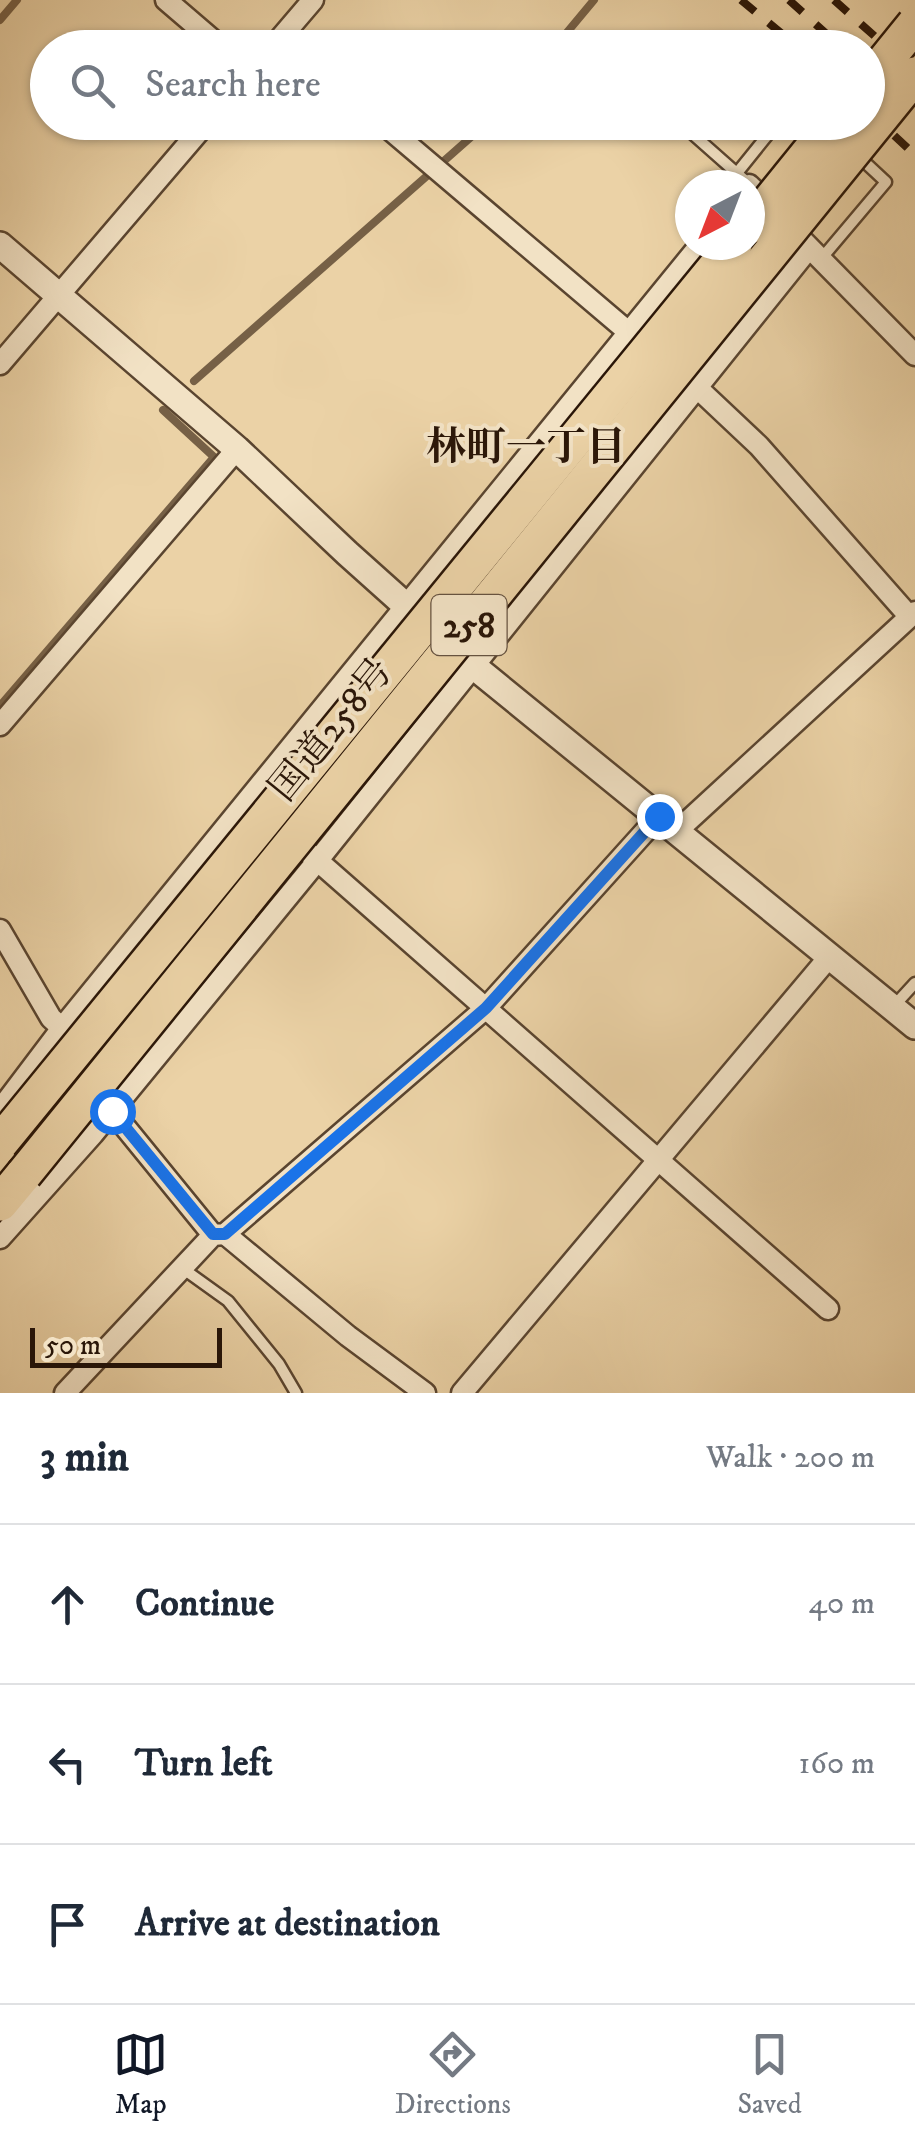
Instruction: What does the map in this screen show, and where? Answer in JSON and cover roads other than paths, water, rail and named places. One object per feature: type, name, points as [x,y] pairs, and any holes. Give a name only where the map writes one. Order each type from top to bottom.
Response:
[{"type":"highway","points":[[885,61],[915,24]]},
{"type":"highway","name":"国道258号","points":[[885,113],[915,76]]},
{"type":"highway","points":[[765,210],[833,140]]},
{"type":"highway","name":"国道258号","points":[[0,1203],[863,140]]},
{"type":"highway","name":"国道258号","points":[[0,1143],[722,260]]},
{"type":"street","points":[[166,0],[201,30]]},
{"type":"street","points":[[291,30],[313,0]]},
{"type":"street","points":[[0,364],[191,140]]},
{"type":"street","points":[[65,1393],[182,1268],[486,1008],[668,823],[912,614],[759,446],[699,388],[628,333],[402,140]]},
{"type":"street","points":[[765,202],[915,355]]},
{"type":"street","points":[[0,246],[237,448],[472,665],[915,1026]]},
{"type":"street","points":[[0,1238],[112,1111],[699,388],[815,254]]},
{"type":"street","points":[[0,1110],[241,796],[406,606],[688,260]]},
{"type":"street","points":[[0,725],[237,448]]},
{"type":"street","points":[[241,796],[828,1309]]},
{"type":"street","points":[[0,930],[51,1018],[62,1028]]},
{"type":"street","points":[[462,1393],[830,956]]},
{"type":"street","points":[[112,1111],[219,1234],[424,1393]]},
{"type":"lane","points":[[699,140],[733,170]]},
{"type":"lane","points":[[751,170],[768,140]]},
{"type":"lane","points":[[815,254],[886,182],[845,140]]},
{"type":"lane","points":[[893,1008],[915,983]]},
{"type":"lane","points":[[182,1268],[228,1301],[279,1364],[296,1393]]},
{"type":"waterway","points":[[0,20],[17,0]]},
{"type":"waterway","points":[[569,30],[594,0]]},
{"type":"waterway","points":[[445,160],[468,140]]},
{"type":"waterway","points":[[194,381],[428,175]]},
{"type":"waterway","points":[[0,706],[214,457],[163,410]]},
{"type":"railway","points":[[741,0],[777,30]]},
{"type":"railway","points":[[789,0],[822,30]]},
{"type":"railway","points":[[834,0],[868,30]]},
{"type":"railway","points":[[885,45],[915,72]]},
{"type":"railway","points":[[885,86],[915,113]]},
{"type":"railway","points":[[885,127],[915,155]]},
{"type":"district","name":"林町一丁目","points":[[526,446]]}]
